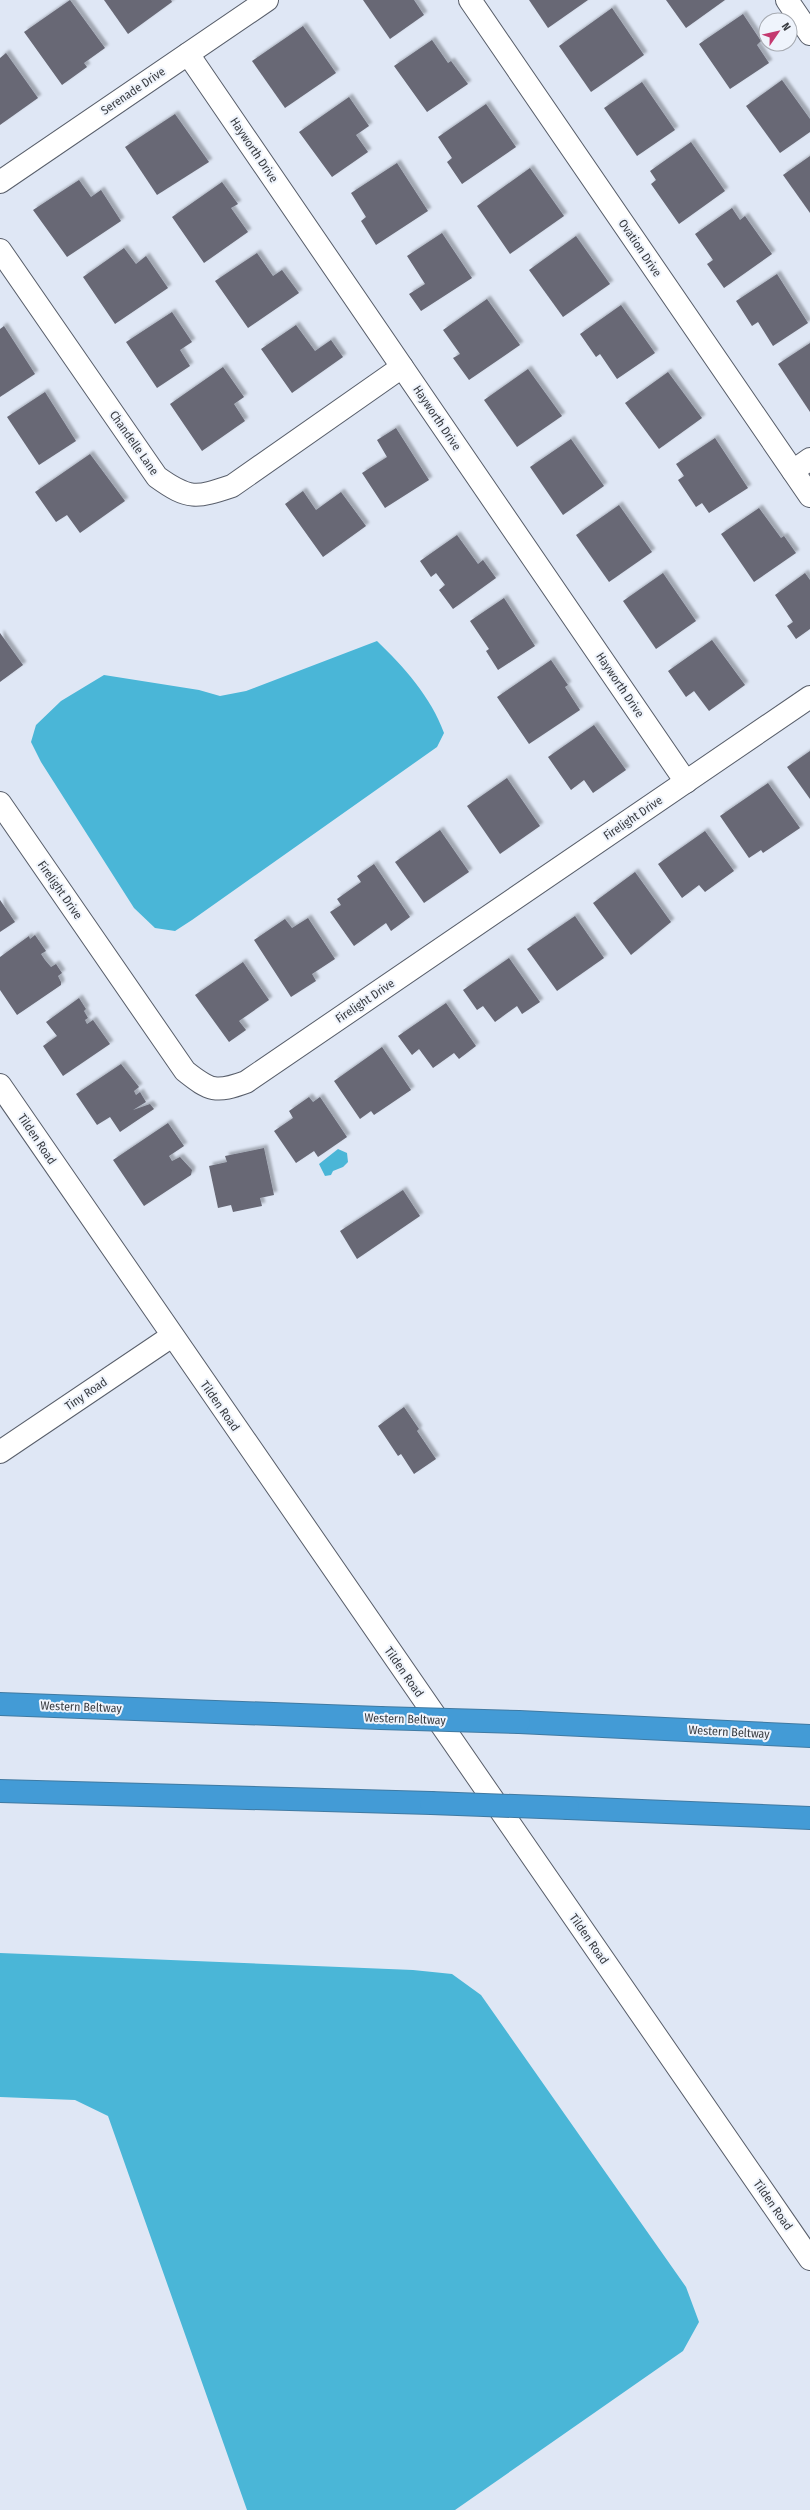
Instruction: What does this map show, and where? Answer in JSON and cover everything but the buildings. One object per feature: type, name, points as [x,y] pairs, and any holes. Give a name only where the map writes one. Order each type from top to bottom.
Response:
[{"type":"highway","name":"Western Beltway","points":[[0,1704],[519,1722],[810,1736]]},
{"type":"highway","points":[[0,1791],[430,1803],[810,1818]]},
{"type":"street","name":"Serenade Drive","points":[[0,182],[267,0]]},
{"type":"street","name":"Ovation Drive","points":[[470,0],[801,465],[810,496]]},
{"type":"street","points":[[787,0],[810,34]]},
{"type":"street","name":"Hayworth Drive","points":[[188,54],[686,782]]},
{"type":"street","name":"Chandelle Lane","points":[[0,250],[157,477],[178,492],[203,495],[232,486],[402,367]]},
{"type":"street","name":"Firelight Drive","points":[[0,803],[185,1071],[203,1085],[224,1090],[246,1082],[810,697]]},
{"type":"street","name":"Tilden Road","points":[[0,1085],[810,2259]]},
{"type":"street","name":"Tiny Road","points":[[0,1452],[172,1336]]},
{"type":"water","points":[[377,641],[407,672],[432,707],[444,733],[437,747],[175,931],[155,928],[134,908],[41,762],[31,742],[36,725],[61,701],[104,675],[199,690],[220,696],[246,691]]},
{"type":"water","points":[[338,1149],[347,1153],[348,1162],[343,1167],[333,1171],[331,1175],[325,1176],[319,1164]]},
{"type":"water","points":[[0,1953],[413,1970],[452,1974],[481,1995],[686,2287],[699,2322],[683,2351],[455,2510],[247,2510],[108,2116],[75,2100],[0,2097]]}]
